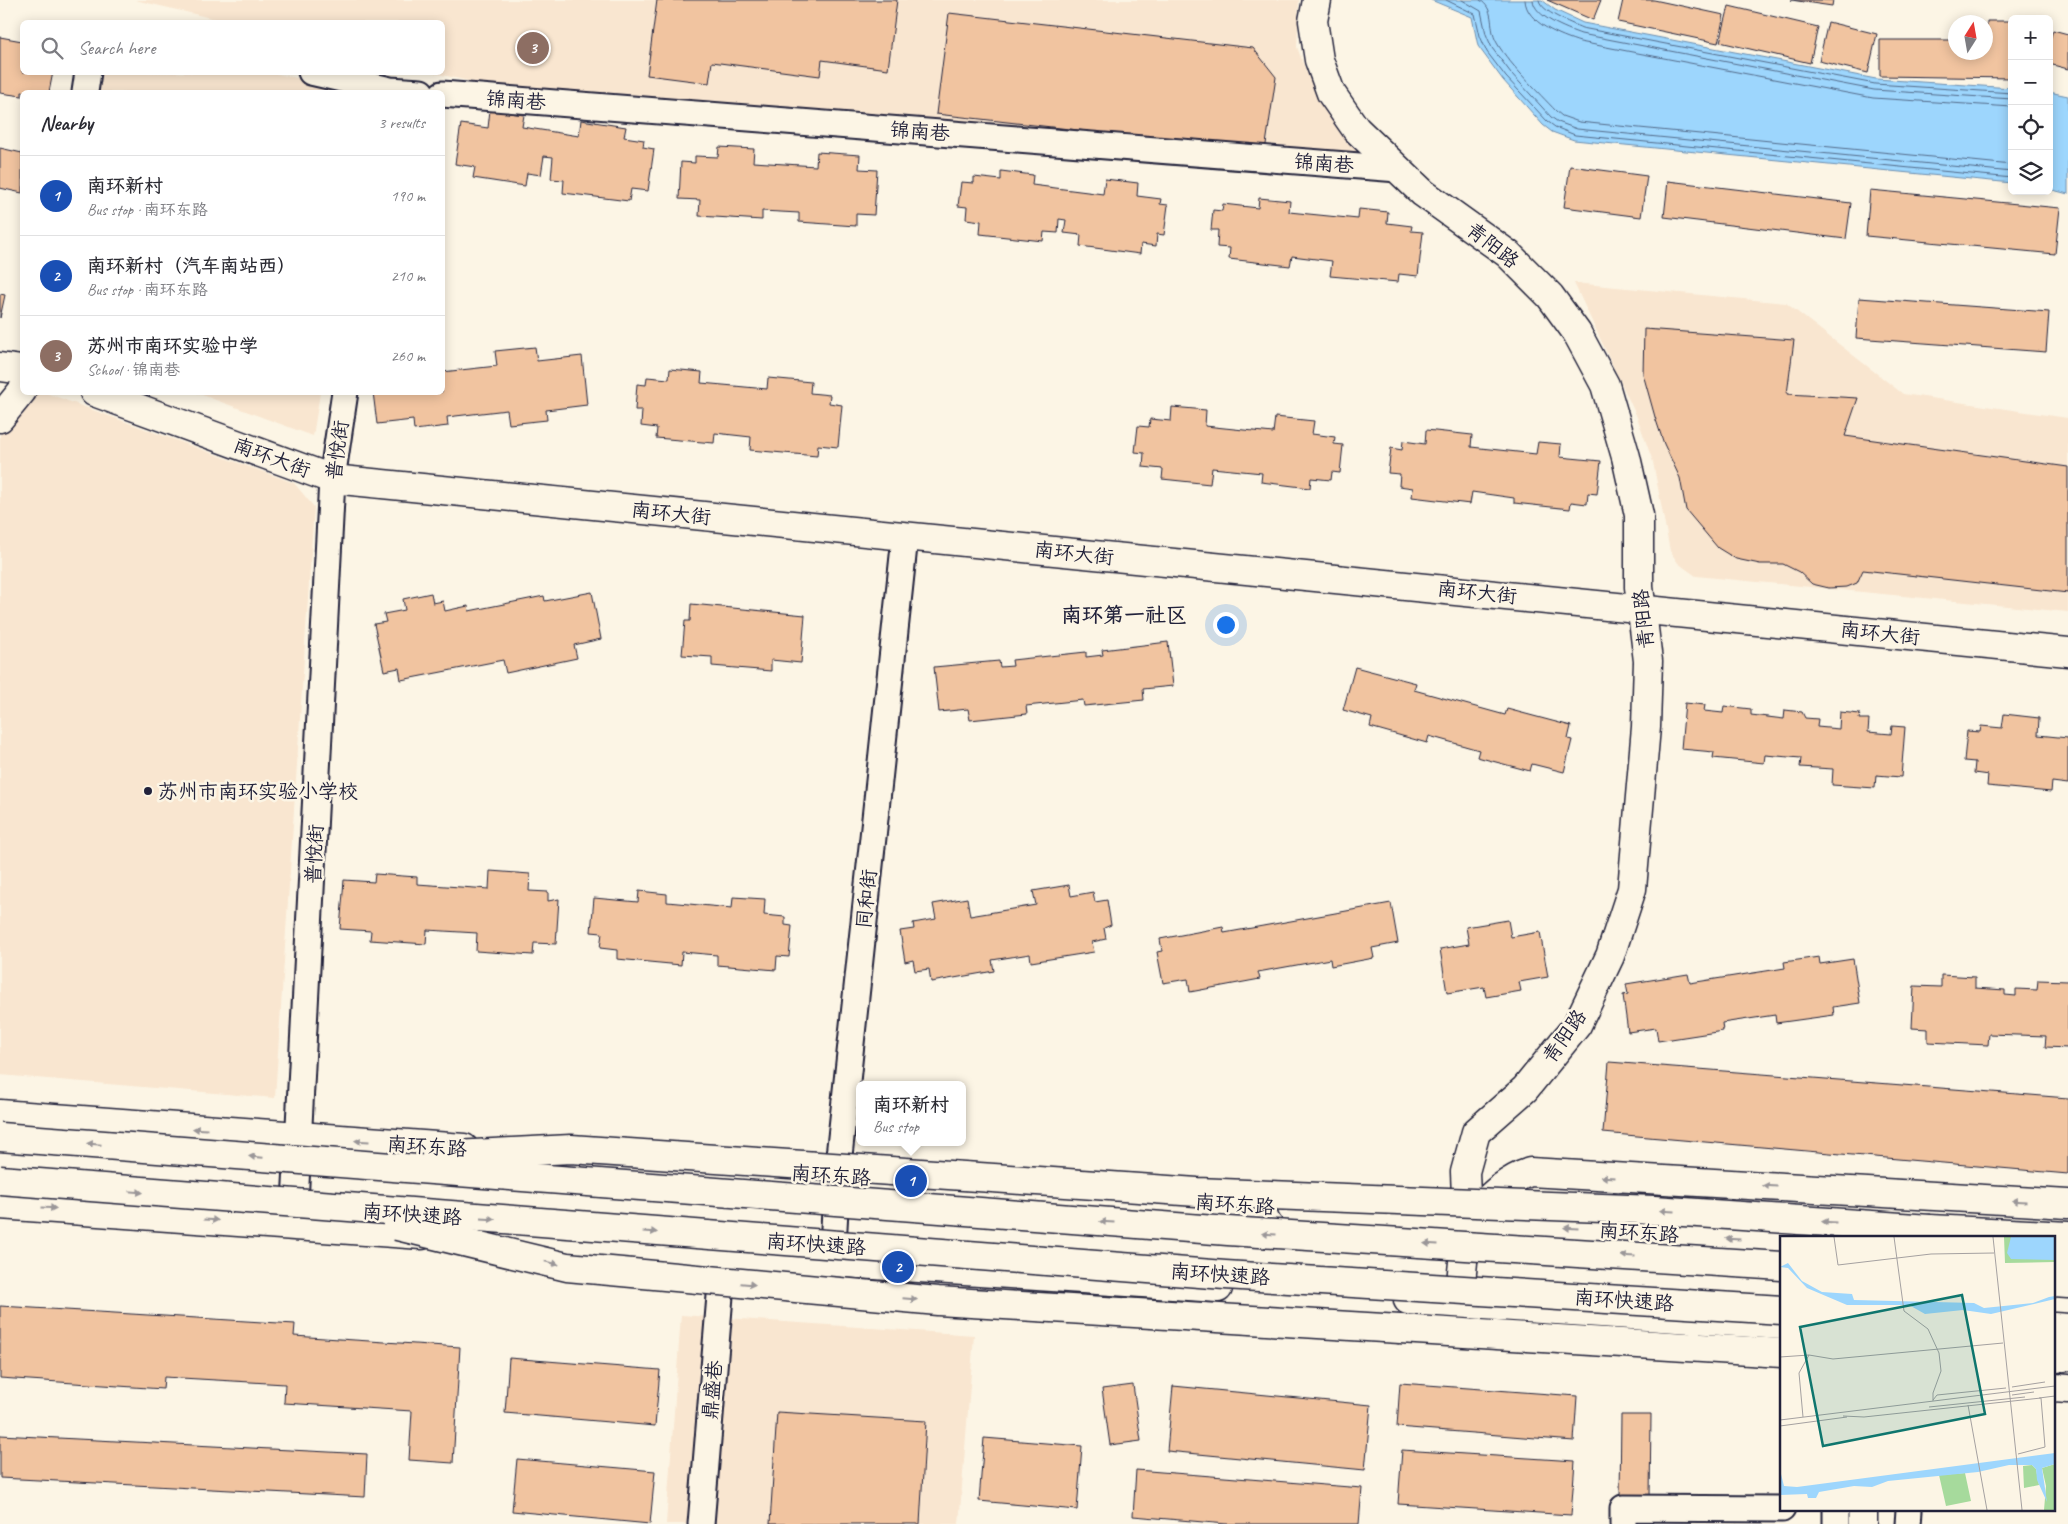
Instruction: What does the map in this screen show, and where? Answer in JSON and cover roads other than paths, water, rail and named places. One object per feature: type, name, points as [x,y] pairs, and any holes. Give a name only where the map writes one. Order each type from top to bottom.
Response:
[{"type":"main road","name":"青阳路","points":[[1317,0],[1313,21],[1319,60],[1331,93],[1356,129],[1423,193],[1508,254],[1550,296],[1577,333],[1605,385],[1626,457],[1639,515],[1639,586],[1648,662],[1646,727],[1632,889],[1610,956],[1577,1024],[1525,1089],[1476,1132],[1465,1172],[1467,1221],[1459,1304]]},
{"type":"main road","points":[[0,367],[20,370]]},
{"type":"main road","points":[[0,418],[20,393]]},
{"type":"main road","name":"南环大街","points":[[102,395],[332,479],[905,537],[1642,608],[2068,652]]},
{"type":"main road","name":"南环东路","points":[[0,1114],[1467,1221],[1780,1242]]},
{"type":"main road","points":[[0,1137],[1228,1231],[1780,1266]]},
{"type":"main road","points":[[322,1162],[571,1149],[1196,1192],[1654,1210],[1930,1229],[2068,1236]]},
{"type":"main road","points":[[1467,1221],[1505,1184],[1517,1176],[1530,1172],[2068,1204]]},
{"type":"main road","name":"南环快速路","points":[[0,1180],[1225,1275],[1780,1310]]},
{"type":"main road","points":[[0,1205],[832,1263],[1780,1325]]},
{"type":"main road","points":[[318,1206],[567,1267],[938,1301],[1780,1353]]},
{"type":"main road","points":[[1027,1275],[1089,1320],[1143,1326],[1664,1356],[1780,1365]]},
{"type":"street","points":[[84,90],[87,75]]},
{"type":"street","points":[[323,75],[386,90]]},
{"type":"street","name":"锦南巷","points":[[445,94],[1398,169]]},
{"type":"street","name":"普悦街","points":[[294,1226],[332,479],[345,395]]},
{"type":"street","name":"同和街","points":[[832,1263],[837,1175],[905,537]]},
{"type":"street","name":"鼎盛巷","points":[[701,1524],[723,1255]]},
{"type":"street","points":[[1623,1524],[1623,1508],[1780,1509]]},
{"type":"water","points":[[1431,0],[1542,0],[1555,10],[1583,23],[1876,79],[2008,88],[2008,183],[1574,140],[1552,132],[1543,125],[1503,80],[1478,46],[1472,17]]},
{"type":"water","points":[[2053,93],[2068,96],[2068,194],[2053,190]]},
{"type":"place","name":"苏州市南环实验中学","points":[[533,48]]},
{"type":"place","name":"苏州市南环实验小学校","points":[[148,791]]},
{"type":"place","name":"南环新村","points":[[911,1181]]},
{"type":"place","name":"南环新村（汽车南站西）","points":[[898,1267]]},
{"type":"district","name":"南环第一社区","points":[[1124,615]]}]
